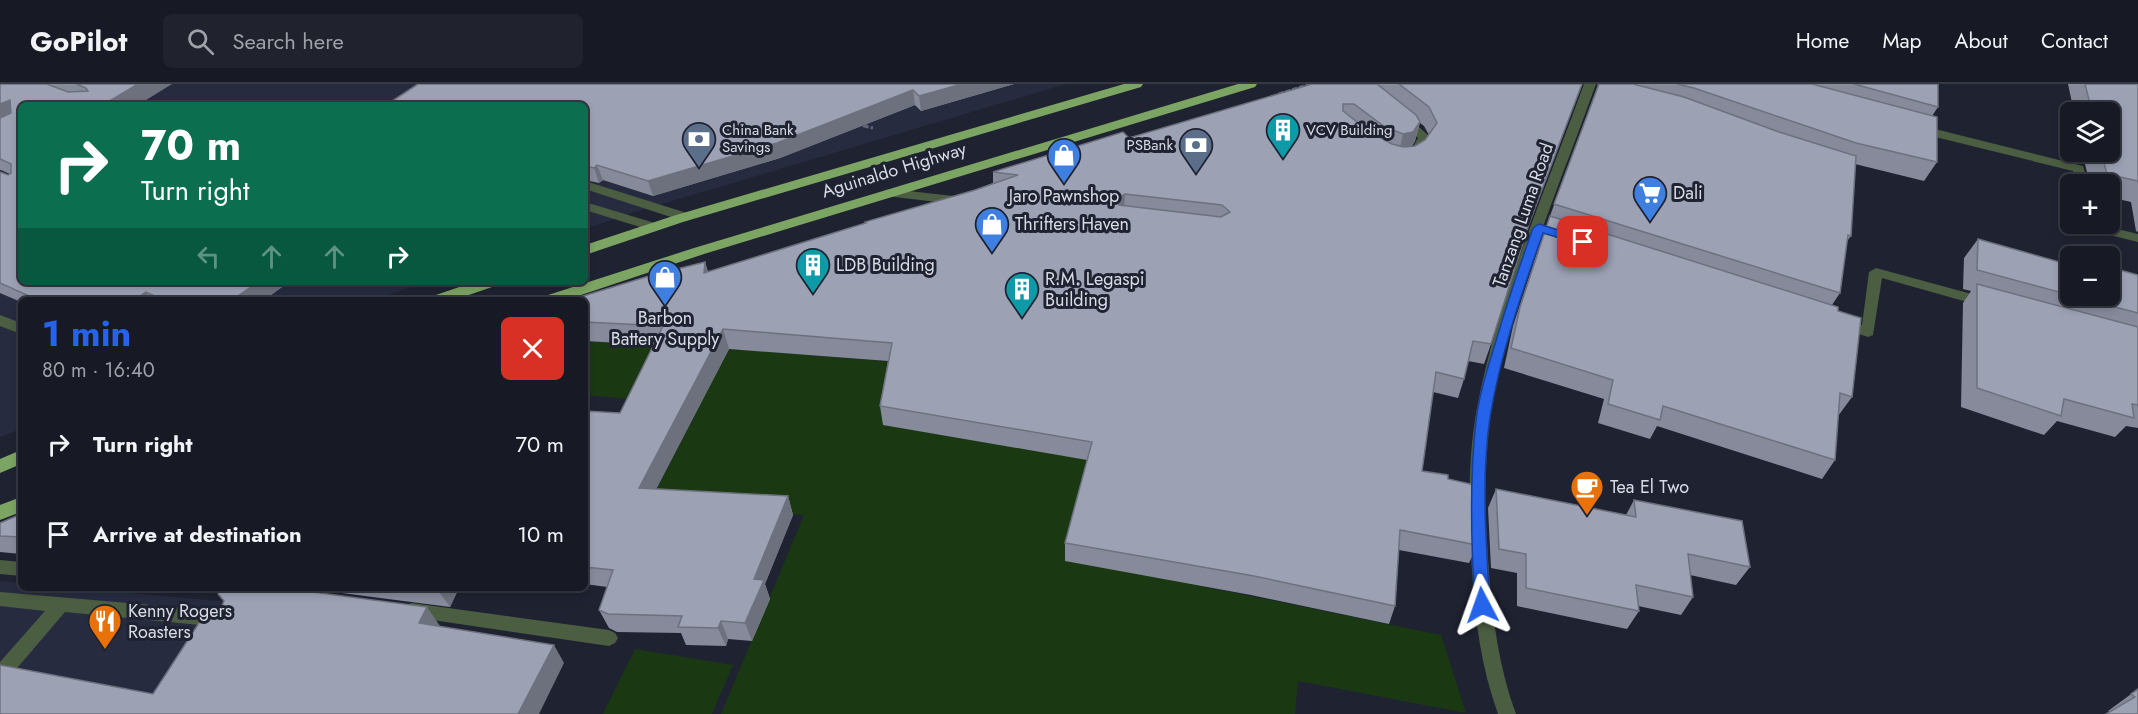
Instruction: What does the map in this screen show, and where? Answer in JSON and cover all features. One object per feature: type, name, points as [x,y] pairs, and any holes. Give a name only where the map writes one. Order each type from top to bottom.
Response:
[{"type":"highway","name":"Aguinaldo Highway","points":[[588,249],[685,217],[1137,84]]},
{"type":"highway","name":"Aguinaldo Highway","points":[[559,297],[699,251],[1251,84]]},
{"type":"highway","points":[[446,297],[480,285]]},
{"type":"highway","points":[[0,466],[18,458]]},
{"type":"highway","points":[[0,513],[18,505]]},
{"type":"street","name":"Tanzang Luma Road","points":[[1507,714],[1490,665],[1484,625],[1478,544],[1483,420],[1489,386],[1520,281],[1545,229],[1548,196],[1593,88]]},
{"type":"street","points":[[1396,113],[1418,130],[1424,141],[1414,156],[1399,160]]},
{"type":"street","points":[[1910,127],[2079,169],[2080,174]]},
{"type":"street","points":[[588,186],[685,217]]},
{"type":"street","points":[[890,193],[975,203]]},
{"type":"street","points":[[588,207],[653,227]]},
{"type":"street","points":[[2120,233],[2138,238]]},
{"type":"street","points":[[1834,321],[1868,332],[1876,272],[1999,306]]},
{"type":"street","points":[[0,320],[18,328]]},
{"type":"street","points":[[0,567],[18,569]]},
{"type":"street","points":[[0,599],[230,620]]},
{"type":"street","points":[[0,675],[61,605]]},
{"type":"street","points":[[395,608],[609,638]]},
{"type":"path","points":[[1274,95],[1310,84]]},
{"type":"path","points":[[864,126],[870,118]]},
{"type":"shaded area","points":[[0,84],[1066,84],[588,228],[588,102],[18,102],[18,285],[417,285],[383,297],[18,297],[18,430],[0,437]]},
{"type":"shaded area","name":"Kenny Rogers Roasters","points":[[0,581],[18,583],[18,591],[110,591],[240,603],[172,712],[0,688]]},
{"type":"green space","points":[[588,341],[895,362],[1221,481],[1201,586],[1441,635],[1466,713],[1298,681],[1295,714],[721,714],[804,515],[647,507],[700,405],[588,395]]},
{"type":"green space","points":[[635,649],[733,665],[712,714],[603,714]]},
{"type":"building","points":[[0,84],[47,84],[68,92],[88,91],[76,84],[138,84],[108,102],[18,102],[18,285],[254,285],[236,297],[157,297],[146,292],[138,297],[31,297],[0,283],[0,172],[8,175],[11,173],[11,164],[0,159],[0,118],[11,113],[10,100],[0,104]]},
{"type":"building","points":[[418,84],[962,84],[919,96],[913,90],[777,143],[648,181],[597,165],[594,168],[588,167],[588,102],[391,102]]},
{"type":"building","points":[[1312,84],[1377,84],[1416,115],[1420,122],[1413,132],[1403,134],[1385,127],[1354,104],[1343,104],[1343,111],[1370,132],[1392,144],[1404,147],[1415,146],[1425,140],[1437,123],[1429,107],[1399,84],[1582,84],[1529,224],[1491,344],[1473,341],[1464,379],[1436,372],[1422,471],[1448,475],[1448,479],[1475,485],[1477,545],[1400,530],[1395,606],[1254,576],[1065,543],[1092,442],[880,406],[892,343],[723,329],[639,488],[788,496],[754,579],[764,580],[745,623],[721,621],[718,628],[678,627],[682,616],[608,614],[599,610],[613,570],[588,567],[588,411],[620,413],[663,326],[588,322],[588,297],[580,297],[705,262],[704,273],[975,190],[1018,175],[993,172],[1123,132],[1129,138]],"holes":[[[1125,194],[1222,205],[1230,212],[1221,217],[1119,205],[1117,199]]]},
{"type":"building","points":[[1599,84],[1633,84],[1684,97],[1779,132],[1856,156],[1851,236],[1848,235],[1840,293],[1554,204]]},
{"type":"building","points":[[1677,84],[1812,84],[1937,117],[1937,162],[1856,143]]},
{"type":"building","points":[[1854,84],[1938,84],[1938,107]]},
{"type":"building","points":[[2085,84],[2138,84],[2138,181],[2120,177],[2120,174],[2107,174],[2104,162],[2120,162],[2120,102],[2090,102]]},
{"type":"building","points":[[1550,216],[1838,307],[1838,311],[1861,318],[1852,397],[1840,393],[1835,460],[1663,406],[1660,420],[1608,404],[1613,380],[1511,348],[1520,307]]},
{"type":"building","points":[[1978,239],[2060,262],[2060,292],[1977,270]]},
{"type":"building","points":[[2120,270],[2138,275],[2138,313],[2111,306],[2120,306]]},
{"type":"building","points":[[1977,284],[2138,327],[2138,405],[2132,404],[2134,418],[2064,399],[2061,416],[1977,388]]},
{"type":"building","points":[[1496,489],[1636,517],[1634,500],[1742,521],[1750,567],[1688,554],[1693,597],[1636,585],[1639,611],[1526,588],[1526,554],[1499,549]]},
{"type":"building","points":[[18,515],[18,537],[0,536],[0,523]]},
{"type":"building","points":[[220,591],[305,591],[427,607],[419,623],[554,645],[518,714],[0,714],[0,665],[153,694],[206,612],[214,612],[221,608],[224,601],[218,594]]},
{"type":"building","points":[[2138,689],[2138,714],[2106,714],[2135,697],[2131,694]]},
{"type":"place","name":"VCV Building","points":[[1283,159]]},
{"type":"place","name":"China Bank Savings","points":[[699,168]]},
{"type":"place","name":"PSBank","points":[[1196,174]]},
{"type":"place","name":"Jaro Pawnshop","points":[[1064,184]]},
{"type":"place","name":"Dali","points":[[1650,222]]},
{"type":"place","name":"Thrifters Haven","points":[[992,253]]},
{"type":"place","name":"LDB Building","points":[[813,294]]},
{"type":"place","name":"Barbon Battery Supply","points":[[665,306]]},
{"type":"place","name":"R.M. Legaspi Building","points":[[1022,318]]},
{"type":"place","name":"Tea El Two","points":[[1587,516]]},
{"type":"place","name":"Kenny Rogers Roasters","points":[[105,650]]},
{"type":"route","points":[[1482,605],[1478,544],[1479,475],[1483,420],[1501,342],[1539,228],[1583,242]]}]
